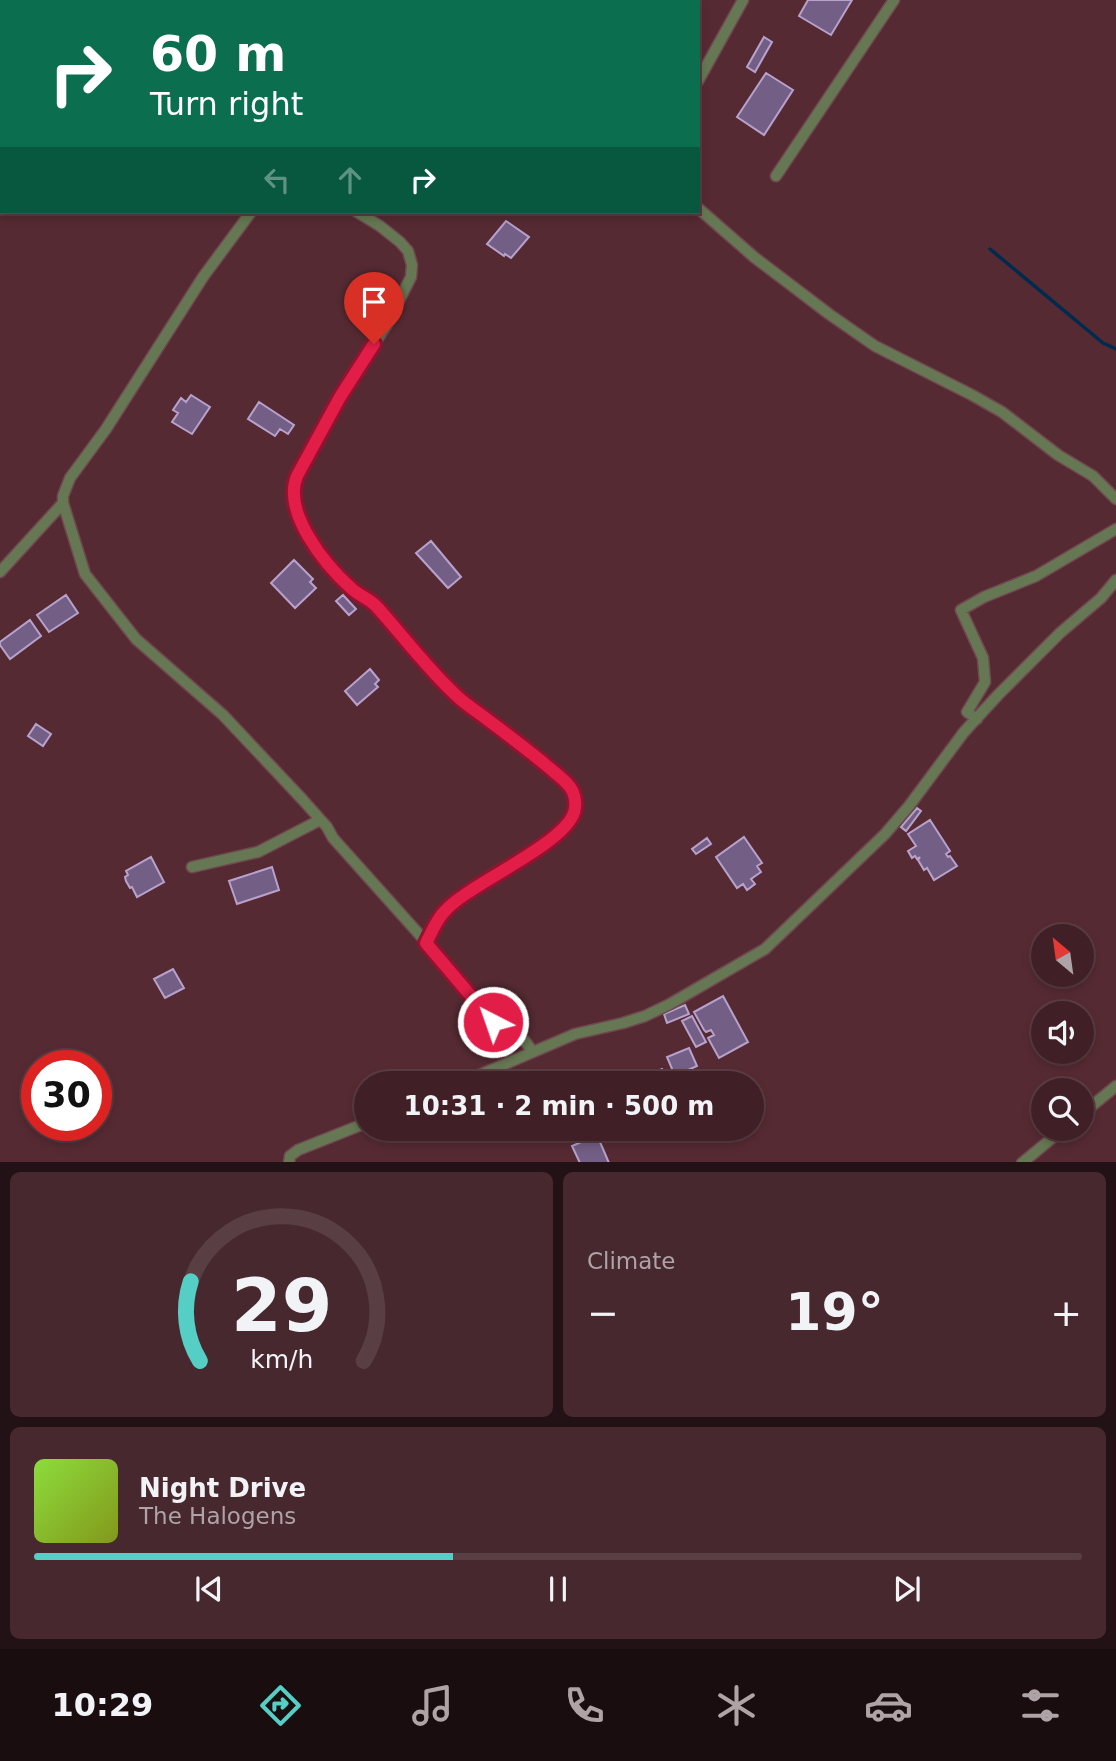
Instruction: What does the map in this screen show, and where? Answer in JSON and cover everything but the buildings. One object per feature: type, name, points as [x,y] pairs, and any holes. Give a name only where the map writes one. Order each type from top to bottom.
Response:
[{"type":"street","points":[[700,77],[743,0]]},
{"type":"street","points":[[776,176],[894,0]]},
{"type":"street","points":[[700,210],[754,257],[828,314],[875,346],[1002,412],[1058,455],[1093,476],[1116,499]]},
{"type":"street","points":[[250,214],[203,277],[106,429],[70,478],[63,503],[85,574],[136,639],[223,715],[260,753],[493,1022],[511,1035],[524,1040],[533,1052]]},
{"type":"street","points":[[360,214],[380,226],[408,251],[412,265],[411,277],[386,326],[340,397],[297,476],[293,489],[296,511],[320,554],[343,581],[374,604],[459,698],[553,771],[571,788],[575,798],[572,820],[562,830],[523,859],[459,898],[436,923],[426,943]]},
{"type":"street","points":[[0,572],[63,503]]},
{"type":"street","points":[[976,719],[967,712],[985,682],[982,658],[961,610],[984,597],[1037,576],[1116,529]]},
{"type":"street","points":[[489,1071],[575,1034],[645,1016],[765,949],[898,821],[976,719],[1060,634],[1101,598],[1116,580]]},
{"type":"street","points":[[192,867],[258,852],[320,820]]},
{"type":"street","points":[[1094,1104],[1116,1086]]},
{"type":"street","points":[[289,1162],[290,1156],[298,1150],[354,1128]]},
{"type":"street","points":[[1023,1162],[1049,1141]]},
{"type":"waterway","points":[[990,249],[1103,343],[1116,349]]},
{"type":"route","points":[[374,344],[315,440],[294,482],[296,511],[320,554],[343,581],[374,604],[459,698],[562,779],[571,788],[575,798],[572,820],[562,830],[523,859],[459,898],[436,923],[426,943],[493,1022]]}]
